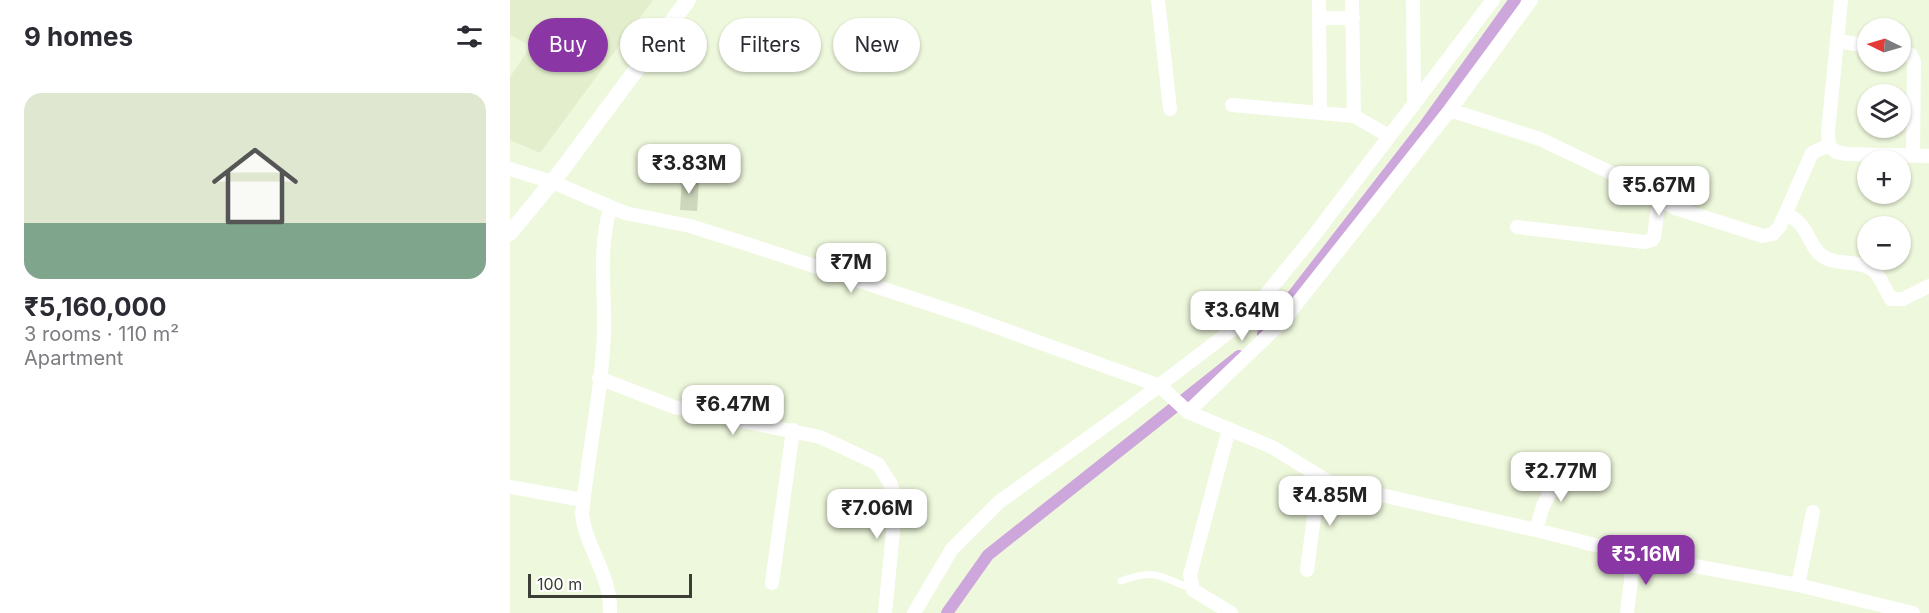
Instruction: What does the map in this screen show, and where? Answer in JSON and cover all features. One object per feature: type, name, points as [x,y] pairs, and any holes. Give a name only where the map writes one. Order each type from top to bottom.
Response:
[{"type":"street","points":[[510,233],[552,182],[688,0]]},
{"type":"street","points":[[1158,0],[1170,109]]},
{"type":"street","points":[[1319,0],[1320,111]]},
{"type":"street","points":[[1352,0],[1354,116]]},
{"type":"street","points":[[1413,0],[1414,105]]},
{"type":"street","points":[[914,613],[952,549],[999,502],[1163,389],[1245,320],[1414,105],[1493,0]]},
{"type":"street","points":[[1185,410],[1284,321],[1450,110],[1531,0]]},
{"type":"street","points":[[1841,0],[1828,132],[1829,146],[1836,152],[1847,154],[1929,156]]},
{"type":"street","points":[[1319,18],[1353,18]]},
{"type":"street","points":[[1838,41],[1857,44]]},
{"type":"street","points":[[1911,55],[1914,62],[1913,155]]},
{"type":"street","points":[[1232,105],[1320,111],[1354,116],[1389,136]]},
{"type":"street","points":[[1450,110],[1540,139],[1645,189],[1659,199],[1695,216],[1763,236],[1773,234],[1786,213],[1805,164],[1812,153],[1829,146]]},
{"type":"street","points":[[510,169],[552,182],[610,208],[690,226],[969,317],[1163,389],[1185,410],[1272,447],[1319,478],[1381,497],[1536,530],[1634,555],[1798,585],[1913,613]]},
{"type":"street","points":[[1518,227],[1644,242],[1654,237],[1659,199]]},
{"type":"street","points":[[610,208],[602,245],[604,331],[583,500],[583,528],[606,578],[611,597],[610,613]]},
{"type":"street","points":[[1786,213],[1805,227],[1818,252],[1826,259],[1869,267],[1876,274],[1891,299],[1903,299],[1929,286]]},
{"type":"street","points":[[599,378],[674,407],[820,437],[878,464],[890,483],[896,501],[885,613]]},
{"type":"street","points":[[1229,429],[1191,567],[1190,582],[1193,590],[1231,613]]},
{"type":"street","points":[[772,583],[793,430]]},
{"type":"street","points":[[1536,530],[1543,506],[1563,467],[1568,466],[1586,473]]},
{"type":"street","points":[[1307,570],[1319,478]]},
{"type":"street","points":[[510,487],[583,500]]},
{"type":"street","points":[[1798,585],[1813,512]]},
{"type":"street","points":[[1627,613],[1634,555]]},
{"type":"lane","points":[[1121,581],[1139,574],[1157,573],[1193,590]]},
{"type":"shaded area","points":[[510,0],[653,0],[640,18],[620,18],[620,45],[608,61],[608,18],[528,18],[528,44],[510,35]]},
{"type":"shaded area","points":[[528,50],[528,72],[600,72],[540,153],[510,140],[510,77]]},
{"type":"building","points":[[682,179],[699,181],[697,211],[680,210]]},
{"type":"waterway","points":[[1263,334],[1423,128],[1515,0]]},
{"type":"waterway","points":[[947,613],[988,555],[1239,356]]}]
